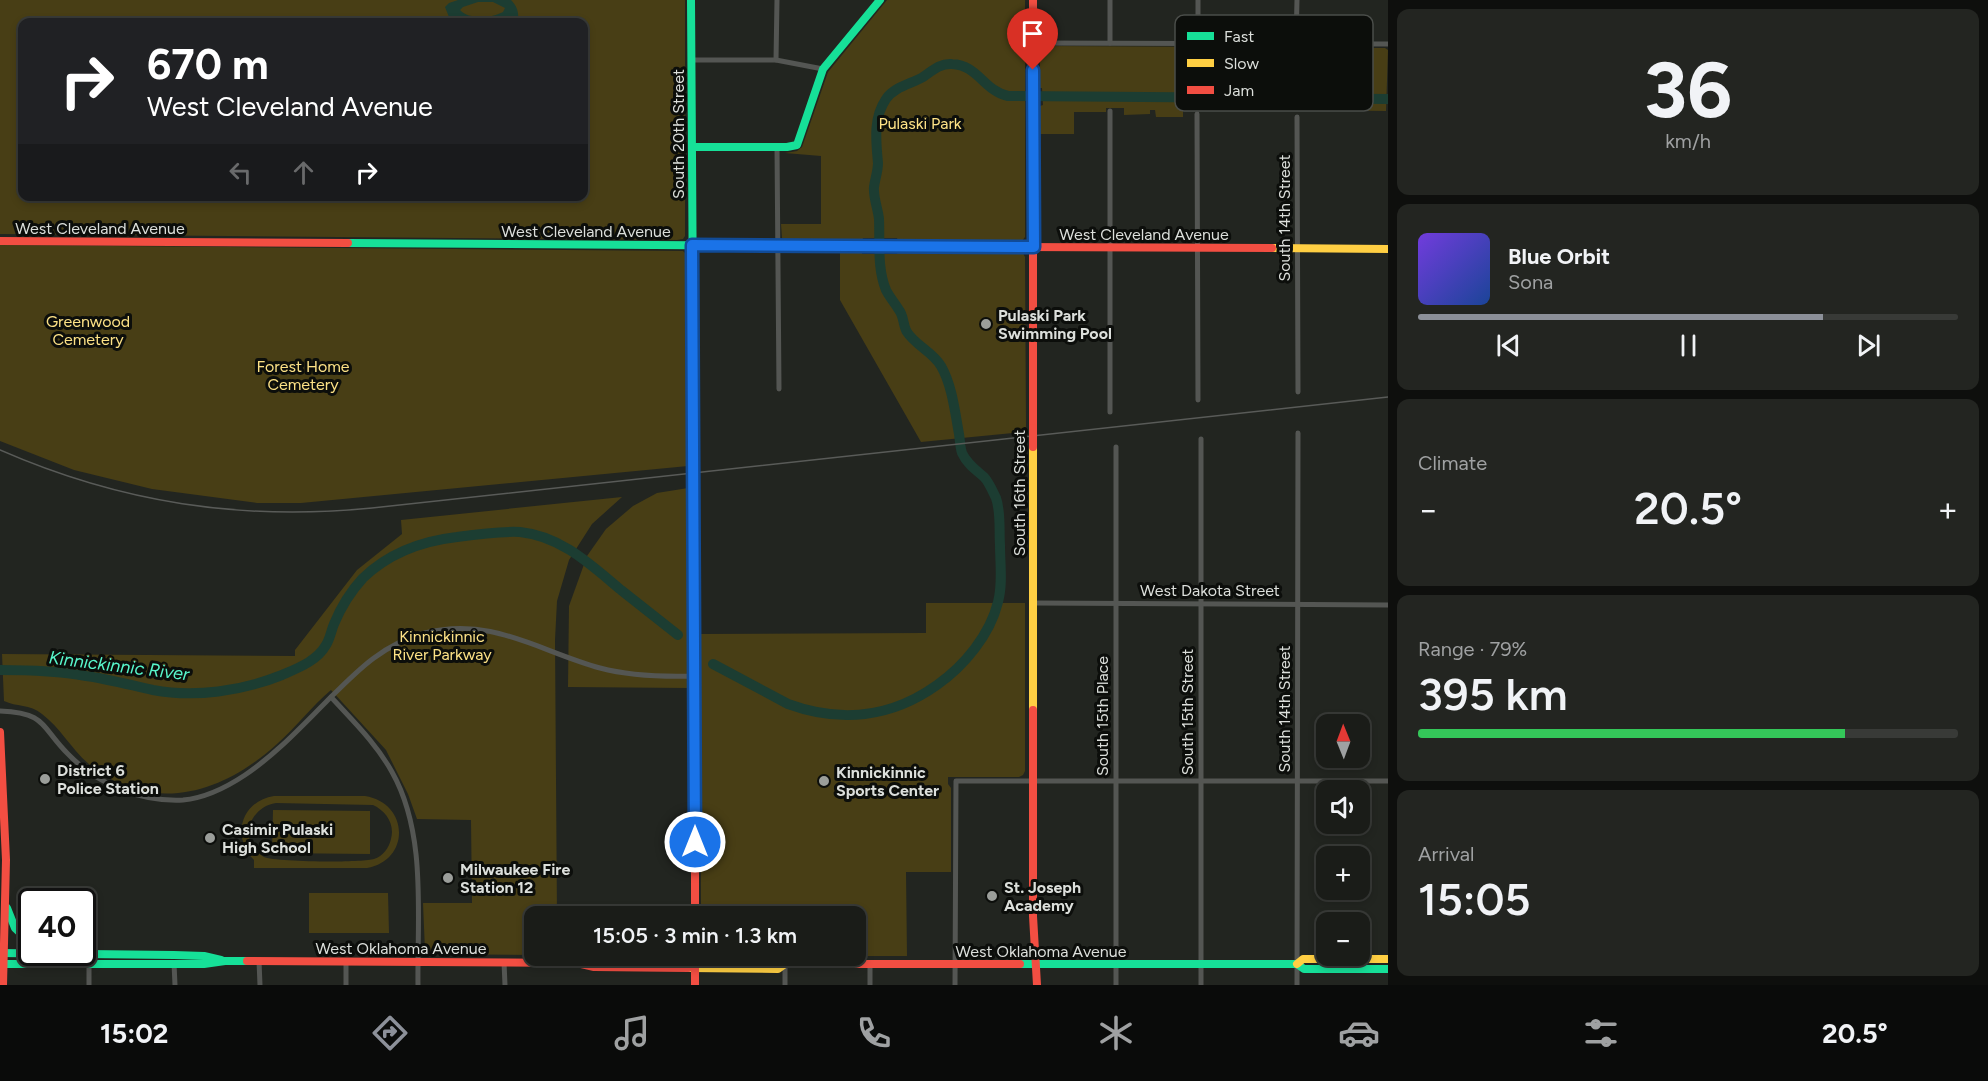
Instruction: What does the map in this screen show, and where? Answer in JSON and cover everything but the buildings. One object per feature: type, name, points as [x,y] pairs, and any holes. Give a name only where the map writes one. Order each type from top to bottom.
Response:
[{"type":"street","name":"South 20th Street","points":[[691,0],[695,906]]},
{"type":"street","points":[[776,60],[777,0]]},
{"type":"street","points":[[692,147],[792,147],[799,142],[823,69],[880,0]]},
{"type":"street","name":"South 16th Street","points":[[1033,0],[1033,916],[1037,985]]},
{"type":"street","points":[[1110,0],[1110,43]]},
{"type":"street","points":[[1297,0],[1297,15]]},
{"type":"street","points":[[1033,43],[1175,43]]},
{"type":"street","points":[[1373,44],[1388,44]]},
{"type":"street","points":[[692,60],[776,60],[823,69]]},
{"type":"street","points":[[1110,111],[1110,412]]},
{"type":"street","points":[[1197,114],[1198,400]]},
{"type":"street","name":"South 14th Street","points":[[1297,117],[1298,392]]},
{"type":"street","points":[[777,147],[779,389]]},
{"type":"street","name":"West Cleveland Avenue","points":[[0,241],[1388,249]]},
{"type":"street","name":"South 14th Street","points":[[1297,985],[1298,433]]},
{"type":"street","name":"South 15th Street","points":[[1201,439],[1201,985]]},
{"type":"street","name":"South 15th Place","points":[[1116,447],[1116,985]]},
{"type":"street","name":"West Dakota Street","points":[[1033,603],[1388,605]]},
{"type":"street","points":[[0,711],[25,713],[40,721],[68,755],[120,790],[151,798],[186,800],[229,786],[267,760],[354,672],[374,656],[395,644],[426,633],[458,628],[492,631],[511,635],[584,663],[620,672],[655,676],[695,676]]},
{"type":"street","points":[[331,697],[379,751],[393,773],[406,803],[416,849],[418,985]]},
{"type":"street","points":[[0,732],[6,860],[1,964],[3,985]]},
{"type":"street","points":[[955,985],[956,781],[1388,782]]},
{"type":"street","points":[[5,904],[18,931]]},
{"type":"street","name":"West Oklahoma Avenue","points":[[2,953],[18,953]]},
{"type":"street","name":"West Oklahoma Avenue","points":[[96,953],[174,959]]},
{"type":"street","name":"West Oklahoma Avenue","points":[[96,965],[204,956],[225,960],[259,961],[524,962]]},
{"type":"street","points":[[174,959],[175,985]]},
{"type":"street","name":"West Oklahoma Avenue","points":[[866,964],[1297,964],[1304,959],[1388,959]]},
{"type":"street","points":[[259,961],[260,985]]},
{"type":"street","points":[[345,961],[346,985]]},
{"type":"street","points":[[504,962],[505,985]]},
{"type":"street","name":"West Oklahoma Avenue","points":[[1,964],[18,964]]},
{"type":"street","points":[[870,964],[870,985]]},
{"type":"street","name":"West Oklahoma Avenue","points":[[1297,964],[1304,969],[1388,969]]},
{"type":"street","points":[[89,966],[89,985]]},
{"type":"street","name":"West Oklahoma Avenue","points":[[590,966],[778,969],[782,966]]},
{"type":"street","points":[[785,966],[785,985]]},
{"type":"street","points":[[695,969],[695,985]]},
{"type":"green space","points":[[0,0],[685,0],[685,236],[677,240],[0,234]]},
{"type":"green space","name":"Pulaski Park","points":[[887,0],[1025,0],[1025,237],[1022,241],[898,241],[897,238],[863,238],[862,241],[785,240],[782,238],[781,224],[821,224],[821,156],[785,153],[797,151],[802,147],[828,72]]},
{"type":"green space","points":[[1045,46],[1175,47],[1175,111],[1183,111],[1183,117],[1156,117],[1155,110],[1150,110],[1150,114],[1124,115],[1124,108],[1106,108],[1106,112],[1074,112],[1074,134],[1040,134],[1040,106],[1043,105],[1042,88],[1040,88],[1040,50]]},
{"type":"green space","points":[[1373,48],[1388,50],[1386,111],[1373,111]]},
{"type":"green space","name":"Forest Home Cemetery","points":[[0,245],[683,251],[687,284],[688,466],[301,503],[257,503],[152,489],[74,470],[0,441]]},
{"type":"green space","points":[[840,250],[862,250],[862,254],[897,254],[898,251],[1023,253],[1025,257],[1026,429],[1024,432],[921,442],[840,300]]},
{"type":"green space","points":[[688,488],[689,688],[568,687],[569,606],[587,556],[606,529],[633,506],[657,493]]},
{"type":"green space","name":"Kinnickinnic River Parkway","points":[[622,497],[592,524],[569,560],[557,601],[555,640],[557,906],[524,906],[524,955],[430,954],[425,951],[423,903],[472,903],[471,820],[417,819],[408,794],[386,750],[331,690],[291,731],[257,761],[212,785],[166,794],[142,791],[118,783],[87,763],[42,714],[33,709],[4,701],[2,654],[295,656],[295,650],[357,570],[402,534],[401,520]]},
{"type":"green space","name":"Kinnickinnic Sports Center","points":[[926,603],[1025,603],[1025,771],[1019,777],[948,777],[948,784],[951,788],[951,872],[906,872],[907,956],[866,956],[866,906],[701,906],[700,634],[926,633]]},
{"type":"green space","points":[[274,796],[365,796],[380,801],[390,809],[397,820],[399,832],[397,844],[391,854],[381,863],[367,868],[254,868],[254,860],[243,841],[243,821],[247,812],[263,799]],"holes":[[[276,803],[373,805],[382,811],[392,828],[387,848],[374,859],[337,861],[271,859],[256,851],[251,843],[249,834],[253,818],[259,811]]]},
{"type":"green space","points":[[273,810],[370,811],[370,854],[272,853]]},
{"type":"green space","points":[[309,893],[388,893],[389,933],[309,933]]},
{"type":"shaded area","points":[[458,0],[511,0],[517,10],[518,18],[450,18],[445,7]],"holes":[[[478,2],[493,2],[505,8],[503,12],[493,16],[481,17],[469,15],[460,10]]]},
{"type":"waterway","name":"Kinnickinnic River","points":[[713,664],[788,704],[807,710],[846,715],[883,711],[920,696],[957,669],[975,649],[989,626],[1000,595],[998,503],[986,479],[969,464],[962,453],[953,399],[941,366],[907,332],[901,312],[886,290],[881,273],[879,219],[874,191],[878,163],[876,130],[879,114],[889,95],[940,66],[952,64],[961,65],[975,73],[993,89],[1008,96],[1175,97]]},
{"type":"waterway","name":"Kinnickinnic River","points":[[1373,99],[1388,99]]},
{"type":"waterway","name":"Kinnickinnic River","points":[[0,670],[75,674],[153,690],[185,693],[218,692],[267,681],[294,670],[318,655],[327,643],[350,594],[373,569],[395,555],[419,545],[444,539],[504,532],[520,532],[549,539],[575,553],[678,635]]},
{"type":"railway","points":[[0,450],[91,483],[182,504],[276,512],[323,511],[372,508],[1388,397]]},
{"type":"traffic: fast","points":[[691,0],[694,466]]},
{"type":"traffic: fast","points":[[692,147],[787,147],[797,145],[823,69],[880,0]]},
{"type":"traffic: fast","points":[[348,243],[794,246]]},
{"type":"traffic: fast","points":[[694,484],[695,790]]},
{"type":"traffic: fast","points":[[7,908],[18,931]]},
{"type":"traffic: fast","points":[[0,953],[174,955],[204,956],[221,960]]},
{"type":"traffic: fast","points":[[0,964],[204,964],[247,961]]},
{"type":"traffic: fast","points":[[1020,964],[1297,964],[1304,969],[1388,969]]},
{"type":"traffic: slow","points":[[1272,248],[1388,249]]},
{"type":"traffic: slow","points":[[1033,447],[1033,710]]},
{"type":"traffic: slow","points":[[1297,964],[1303,959],[1388,959]]},
{"type":"traffic: slow","points":[[688,968],[778,969],[782,966]]},
{"type":"traffic: jam","points":[[1033,0],[1033,428]]},
{"type":"traffic: jam","points":[[0,241],[348,243]]},
{"type":"traffic: jam","points":[[794,246],[1272,248]]},
{"type":"traffic: jam","points":[[1033,428],[1033,447]]},
{"type":"traffic: jam","points":[[694,466],[694,484]]},
{"type":"traffic: jam","points":[[1033,710],[1033,916],[1037,985]]},
{"type":"traffic: jam","points":[[0,732],[6,860],[3,985]]},
{"type":"traffic: jam","points":[[695,790],[695,906]]},
{"type":"traffic: jam","points":[[247,961],[577,963],[594,967],[688,968]]},
{"type":"traffic: jam","points":[[866,964],[1020,964]]},
{"type":"traffic: jam","points":[[695,966],[695,985]]},
{"type":"place","name":"Pulaski Park Swimming Pool","points":[[986,324]]},
{"type":"place","name":"District 6 Police Station","points":[[45,779]]},
{"type":"place","name":"Kinnickinnic Sports Center","points":[[824,781]]},
{"type":"place","name":"Casimir Pulaski High School","points":[[210,838]]},
{"type":"place","name":"Milwaukee Fire Station 12","points":[[448,878]]},
{"type":"place","name":"St. Joseph Academy","points":[[992,896]]},
{"type":"route","points":[[695,842],[692,245],[1034,247],[1033,70]]},
{"type":"park label","name":"Greenwood Cemetery","points":[[88,330]]}]
